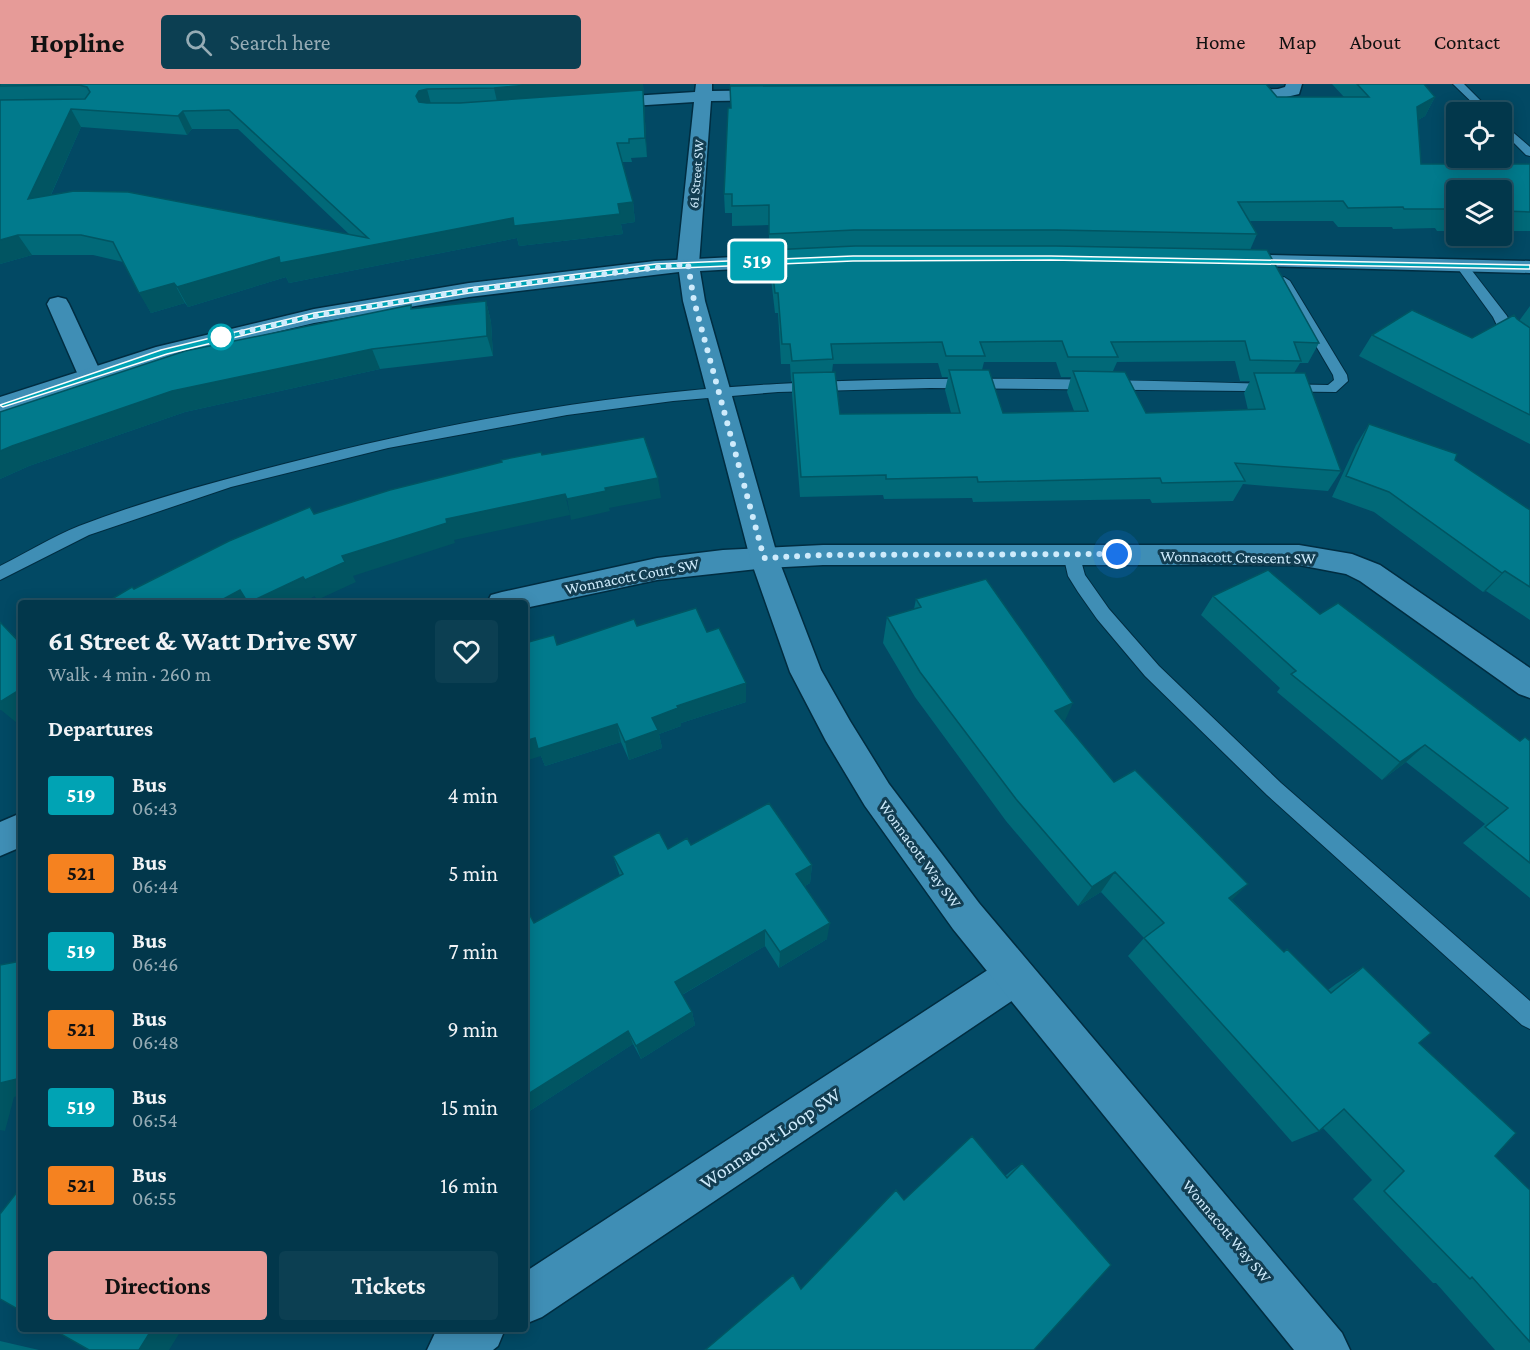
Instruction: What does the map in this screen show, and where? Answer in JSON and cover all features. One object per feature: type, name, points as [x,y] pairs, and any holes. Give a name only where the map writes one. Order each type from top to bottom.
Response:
[{"type":"street","points":[[1216,95],[1264,95],[1294,87]]},
{"type":"street","points":[[587,104],[703,90],[798,95]]},
{"type":"street","name":"61 Street SW","points":[[688,264],[703,90]]},
{"type":"street","points":[[0,405],[90,375],[217,338],[314,316],[469,290],[688,264],[842,259]]},
{"type":"street","points":[[1204,260],[1530,267]]},
{"type":"street","name":"Wonnacott Way SW","points":[[688,264],[694,301],[764,558],[806,672],[838,731],[877,795],[966,916],[1325,1350]]},
{"type":"street","points":[[58,304],[90,375]]},
{"type":"street","name":"Wonnacott Crescent SW","points":[[764,558],[1072,554],[1299,555],[1352,565],[1370,573],[1530,685]]},
{"type":"street","name":"Wonnacott Court SW","points":[[516,600],[629,575],[707,562],[764,558]]},
{"type":"street","name":"Wonnacott Loop SW","points":[[528,1298],[1014,976]]},
{"type":"street","points":[[452,1350],[477,1332]]},
{"type":"lane","points":[[1458,84],[1477,102]]},
{"type":"lane","points":[[1512,136],[1530,153]]},
{"type":"lane","points":[[0,574],[83,531],[227,483],[388,443],[567,410],[719,391],[930,384],[1331,389],[1341,381],[1340,375],[1272,261]]},
{"type":"lane","points":[[1462,266],[1500,316],[1508,335],[1530,352]]},
{"type":"lane","points":[[1072,554],[1077,576],[1096,605],[1152,671],[1274,789],[1530,1017]]},
{"type":"building","points":[[0,84],[539,84],[419,91],[416,96],[419,102],[427,103],[460,103],[643,90],[645,138],[629,139],[629,143],[617,143],[633,202],[618,204],[620,214],[514,226],[513,218],[280,263],[279,257],[177,287],[174,283],[139,293],[113,242],[81,235],[18,235],[0,240],[0,100],[85,99],[90,92],[87,87],[79,85],[0,86]],"holes":[[[71,109],[178,116],[183,111],[229,110],[368,238],[128,192],[74,191],[28,199]]]},
{"type":"building","points":[[1266,84],[1277,97],[1369,97],[1357,84],[1424,84],[1435,97],[1417,107],[1421,164],[1446,164],[1446,168],[1512,168],[1512,164],[1530,164],[1530,212],[1512,211],[1512,180],[1446,180],[1446,209],[1348,208],[1343,201],[1238,202],[1257,234],[1056,230],[854,230],[769,234],[769,205],[732,206],[732,194],[724,194],[728,108],[731,108],[730,86]]},
{"type":"building","points":[[855,246],[1056,246],[1267,250],[1319,343],[1294,342],[1301,361],[1250,360],[1245,341],[1111,342],[1118,357],[1068,357],[1062,341],[980,342],[985,356],[946,356],[942,342],[831,344],[833,359],[792,361],[790,344],[782,344],[778,293],[775,293],[770,250]]},
{"type":"building","points":[[486,301],[487,336],[372,349],[172,391],[0,451],[0,412],[185,351],[411,305],[411,309]]},
{"type":"building","points":[[1412,310],[1472,338],[1514,315],[1530,328],[1530,415],[1372,335]]},
{"type":"building","points":[[949,370],[989,370],[1003,413],[1088,411],[1073,371],[1125,372],[1146,413],[1265,409],[1254,373],[1305,373],[1341,471],[1235,463],[1245,481],[1162,483],[1160,478],[978,482],[977,477],[886,479],[886,475],[801,477],[793,373],[835,372],[840,414],[960,413]]},
{"type":"building","points":[[1369,424],[1457,454],[1455,460],[1530,510],[1530,587],[1505,571],[1502,573],[1389,492],[1346,476]]},
{"type":"building","points":[[644,437],[658,478],[605,488],[606,491],[567,499],[565,494],[446,519],[447,523],[342,556],[345,562],[305,580],[303,577],[254,600],[246,600],[240,590],[222,600],[110,600],[132,587],[134,589],[229,541],[310,507],[314,514],[390,490],[502,462],[501,460],[541,452],[542,455]]},
{"type":"building","points":[[1268,570],[1320,614],[1338,603],[1520,741],[1525,737],[1530,741],[1530,863],[1485,827],[1508,808],[1425,745],[1400,762],[1291,674],[1296,671],[1213,596]]},
{"type":"building","points":[[986,579],[1073,703],[1055,711],[1114,782],[1135,770],[1248,884],[1229,898],[1284,952],[1287,949],[1331,993],[1363,967],[1431,1033],[1419,1043],[1516,1133],[1495,1156],[1530,1190],[1530,1342],[1472,1277],[1470,1279],[1384,1191],[1404,1171],[1344,1109],[1319,1131],[1144,938],[1164,923],[1115,872],[1092,887],[1016,799],[920,672],[887,617],[921,607],[916,599]]},
{"type":"building","points":[[696,608],[707,632],[719,628],[746,683],[677,706],[678,708],[652,718],[658,730],[625,742],[617,724],[538,749],[535,738],[528,740],[528,642],[554,635],[557,645],[634,619],[637,626]]},
{"type":"building","points":[[0,622],[18,641],[18,691],[0,702]]},
{"type":"building","points":[[769,803],[812,865],[796,874],[830,923],[780,952],[765,930],[675,982],[692,1012],[636,1046],[628,1031],[528,1094],[528,912],[534,923],[623,874],[613,856],[659,832],[668,849],[687,838],[691,845]]},
{"type":"building","points":[[18,962],[18,1079],[0,1083],[0,965]]},
{"type":"building","points":[[972,1136],[1007,1178],[1022,1163],[1111,1265],[1034,1350],[705,1350],[793,1275],[801,1289],[896,1190],[904,1200]]},
{"type":"building","points":[[18,1191],[18,1309],[0,1299],[0,1214]]},
{"type":"building","points":[[57,1332],[150,1332],[139,1350],[89,1350]]},
{"type":"bus line","name":"519","points":[[0,405],[164,352],[238,332],[314,316],[469,290],[688,264],[853,258],[1051,258],[1530,267]]},
{"type":"route","points":[[221,337],[314,316],[469,290],[688,264],[694,301],[764,558],[823,555],[1117,554]]}]
